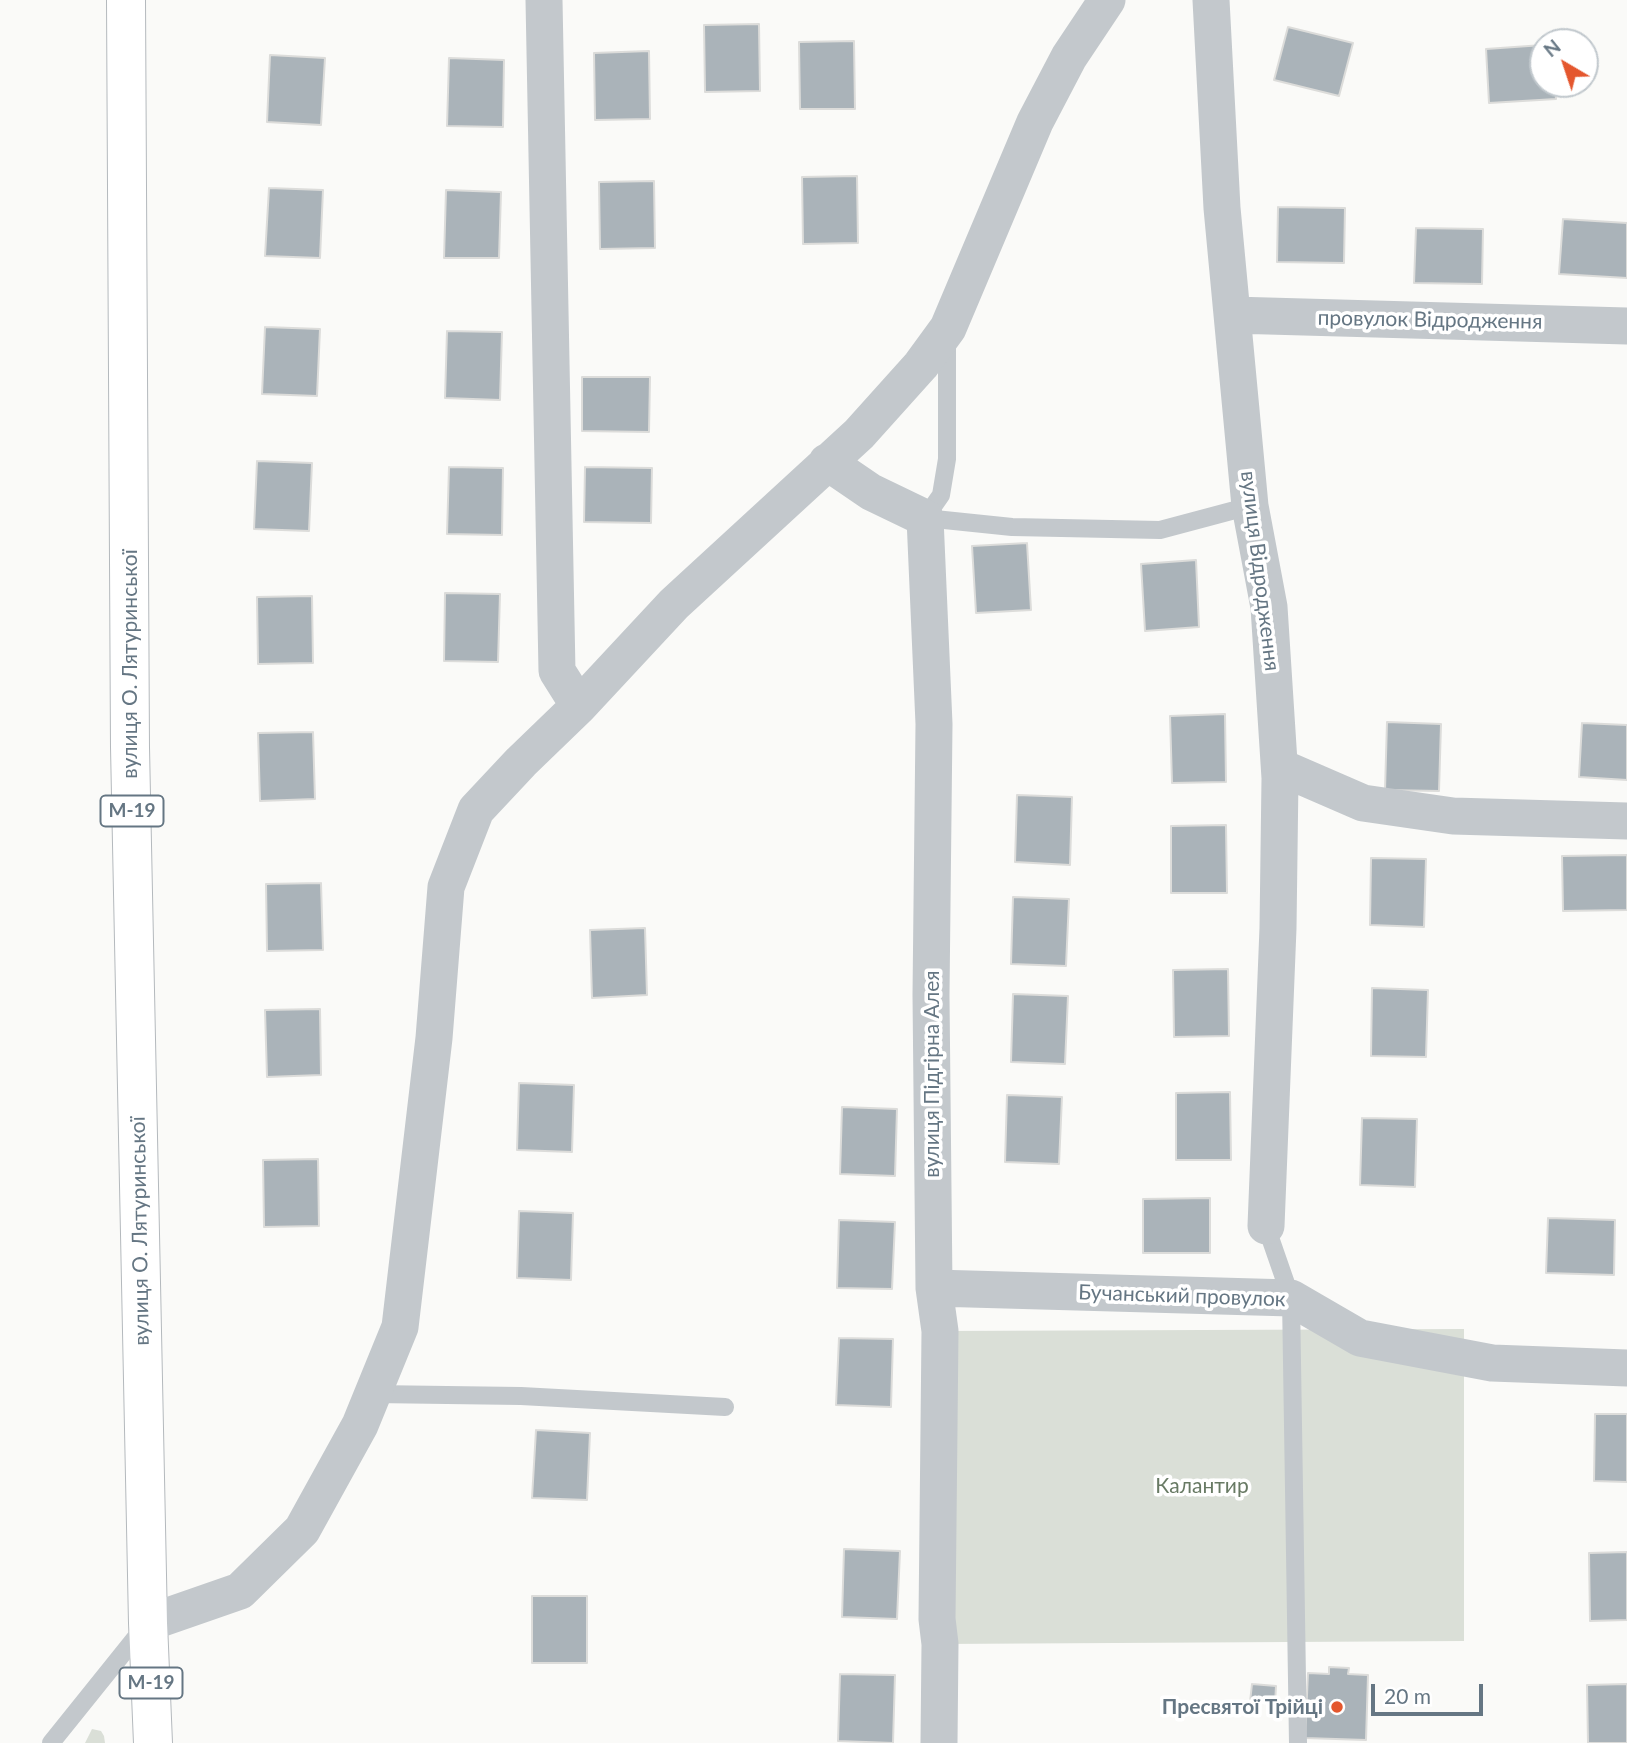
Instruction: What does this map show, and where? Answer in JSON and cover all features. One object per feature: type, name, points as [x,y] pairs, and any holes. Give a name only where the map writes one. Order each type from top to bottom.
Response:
[{"type":"highway","name":"вулиця О. Лятуринської","points":[[126,0],[131,761],[148,1622]]},
{"type":"highway","name":"М-19","points":[[148,1622],[153,1743]]},
{"type":"street","points":[[544,0],[557,671],[579,706]]},
{"type":"street","points":[[148,1622],[240,1591],[302,1530],[360,1425],[373,1394],[400,1327],[434,1038],[446,887],[476,810],[579,706],[674,604],[859,433],[912,374],[948,328],[1035,122],[1069,57],[1107,0]]},
{"type":"street","name":"вулиця Відродження","points":[[1211,0],[1222,208],[1250,506],[1269,607],[1280,767],[1278,928],[1266,1226]]},
{"type":"street","name":"провулок Відродження","points":[[1232,315],[1627,326]]},
{"type":"street","points":[[827,462],[871,492],[925,518]]},
{"type":"street","name":"вулиця Підгірна Алея","points":[[925,518],[934,724],[931,995],[934,1288],[940,1331],[937,1619],[940,1644],[939,1743]]},
{"type":"street","points":[[1280,767],[1363,803],[1453,816],[1627,821]]},
{"type":"street","name":"Бучанський провулок","points":[[934,1288],[1292,1298],[1360,1338],[1492,1363],[1627,1368]]},
{"type":"lane","points":[[948,328],[947,459],[941,495],[925,518],[1012,527],[1160,530],[1250,506]]},
{"type":"lane","points":[[1266,1226],[1292,1298],[1298,1743]]},
{"type":"lane","points":[[373,1394],[521,1396],[725,1407]]},
{"type":"lane","points":[[51,1743],[148,1622]]},
{"type":"green space","name":"Калантир","points":[[1464,1329],[1464,1641],[940,1644],[940,1331]]},
{"type":"green space","points":[[92,1729],[101,1731],[105,1743],[85,1743]]},
{"type":"building","points":[[759,24],[760,91],[705,92],[704,25]]},
{"type":"building","points":[[1288,27],[1353,43],[1339,96],[1274,80]]},
{"type":"building","points":[[854,41],[855,109],[800,109],[799,42]]},
{"type":"building","points":[[1529,46],[1529,98],[1556,99],[1489,103],[1486,49]]},
{"type":"building","points":[[649,51],[650,119],[595,120],[594,53]]},
{"type":"building","points":[[270,55],[325,58],[321,125],[267,122]]},
{"type":"building","points":[[449,58],[504,60],[503,127],[447,126]]},
{"type":"building","points":[[857,176],[858,243],[803,244],[802,177]]},
{"type":"building","points":[[654,181],[655,248],[600,249],[599,182]]},
{"type":"building","points":[[269,188],[323,190],[320,258],[265,256]]},
{"type":"building","points":[[446,190],[501,192],[499,258],[444,258]]},
{"type":"building","points":[[1278,207],[1345,208],[1344,263],[1277,262]]},
{"type":"building","points":[[1563,219],[1627,223],[1627,278],[1559,274]]},
{"type":"building","points":[[1416,228],[1483,229],[1482,284],[1414,283]]},
{"type":"building","points":[[265,327],[320,329],[317,396],[262,394]]},
{"type":"building","points":[[447,331],[502,332],[500,400],[445,398]]},
{"type":"building","points":[[582,377],[650,377],[649,432],[582,431]]},
{"type":"building","points":[[257,461],[312,463],[309,531],[254,529]]},
{"type":"building","points":[[449,467],[503,468],[502,535],[447,534]]},
{"type":"building","points":[[585,467],[652,468],[651,523],[584,522]]},
{"type":"building","points":[[1027,543],[1031,610],[976,613],[972,546]]},
{"type":"building","points":[[1196,560],[1199,627],[1145,631],[1141,564]]},
{"type":"building","points":[[445,593],[500,594],[498,662],[444,661]]},
{"type":"building","points":[[312,596],[313,663],[258,664],[257,597]]},
{"type":"building","points":[[1225,714],[1226,782],[1172,783],[1170,716]]},
{"type":"building","points":[[1387,722],[1441,724],[1439,791],[1385,790]]},
{"type":"building","points":[[1582,723],[1627,725],[1627,780],[1579,777]]},
{"type":"building","points":[[313,732],[315,799],[260,801],[258,733]]},
{"type":"building","points":[[1017,795],[1072,797],[1070,865],[1015,862]]},
{"type":"building","points":[[1226,825],[1227,893],[1171,893],[1171,826]]},
{"type":"building","points":[[1627,855],[1627,910],[1563,911],[1562,856]]},
{"type":"building","points":[[1371,858],[1426,859],[1424,927],[1370,925]]},
{"type":"building","points":[[321,883],[323,950],[267,951],[266,884]]},
{"type":"building","points":[[1013,897],[1069,899],[1066,966],[1011,964]]},
{"type":"building","points":[[645,928],[647,995],[592,998],[590,930]]},
{"type":"building","points":[[1228,969],[1229,1036],[1174,1037],[1173,970]]},
{"type":"building","points":[[1372,988],[1428,990],[1426,1057],[1371,1056]]},
{"type":"building","points":[[1013,994],[1068,996],[1065,1064],[1011,1062]]},
{"type":"building","points":[[320,1009],[321,1075],[267,1077],[265,1010]]},
{"type":"building","points":[[519,1083],[574,1085],[572,1152],[517,1150]]},
{"type":"building","points":[[1230,1092],[1231,1160],[1176,1160],[1176,1093]]},
{"type":"building","points":[[1007,1095],[1062,1097],[1059,1164],[1005,1162]]},
{"type":"building","points":[[842,1107],[897,1109],[895,1176],[840,1174]]},
{"type":"building","points":[[1362,1118],[1417,1119],[1415,1187],[1360,1185]]},
{"type":"building","points":[[318,1159],[319,1226],[264,1227],[263,1160]]},
{"type":"building","points":[[1210,1198],[1210,1253],[1143,1253],[1143,1199]]},
{"type":"building","points":[[519,1211],[573,1213],[571,1280],[517,1278]]},
{"type":"building","points":[[1548,1218],[1615,1220],[1614,1275],[1546,1273]]},
{"type":"building","points":[[839,1220],[895,1222],[892,1289],[837,1288]]},
{"type":"building","points":[[839,1338],[893,1339],[891,1407],[836,1405]]},
{"type":"building","points":[[1595,1414],[1627,1414],[1627,1482],[1594,1481]]},
{"type":"building","points":[[536,1430],[590,1433],[587,1500],[532,1498]]},
{"type":"building","points":[[844,1549],[900,1551],[897,1619],[842,1617]]},
{"type":"building","points":[[1627,1552],[1627,1620],[1590,1621],[1589,1553]]},
{"type":"building","points":[[532,1596],[587,1596],[587,1663],[532,1663]]},
{"type":"building","name":"Пресвятої Трійці","points":[[1329,1667],[1349,1668],[1348,1674],[1368,1675],[1366,1740],[1305,1738],[1308,1673],[1329,1674]]},
{"type":"building","points":[[840,1674],[895,1675],[893,1743],[838,1741]]},
{"type":"building","points":[[1252,1684],[1276,1686],[1275,1704],[1250,1702]]},
{"type":"building","points":[[1627,1684],[1627,1743],[1588,1743],[1587,1685]]},
{"type":"place","name":"Пресвятої Трійці","points":[[1337,1707]]}]
